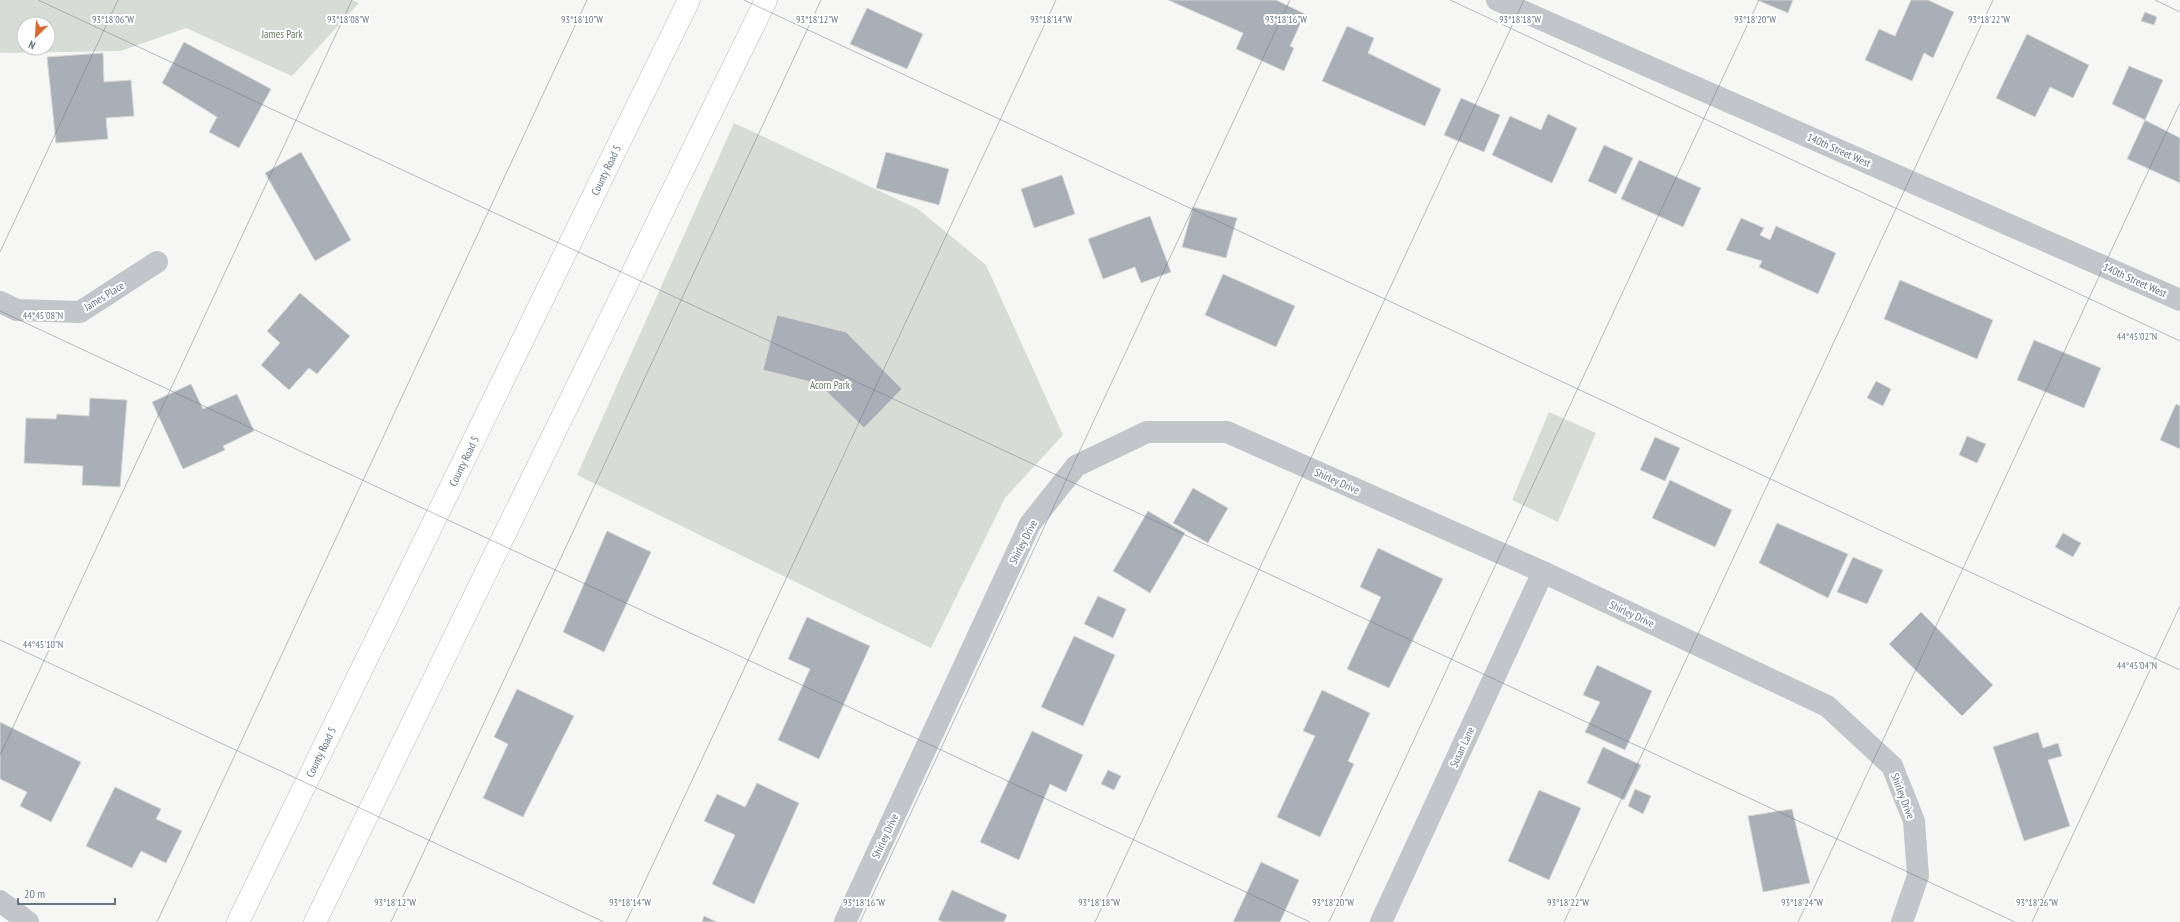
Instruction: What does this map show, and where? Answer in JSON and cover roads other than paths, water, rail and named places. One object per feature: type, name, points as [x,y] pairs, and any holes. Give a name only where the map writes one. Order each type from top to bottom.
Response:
[{"type":"main road","name":"County Road 5","points":[[238,922],[689,0]]},
{"type":"main road","points":[[315,922],[766,0]]},
{"type":"street","name":"140th Street West","points":[[1497,0],[2180,300]]},
{"type":"street","name":"James Place","points":[[0,302],[17,310],[80,312],[157,262]]},
{"type":"street","name":"Shirley Drive","points":[[845,922],[1030,524],[1076,466],[1147,432],[1227,432],[1543,572],[1827,706],[1892,766],[1914,821],[1918,876],[1902,922]]},
{"type":"street","name":"Susan Lane","points":[[1381,922],[1543,572]]},
{"type":"street","points":[[0,902],[28,922]]},
{"type":"park label","name":"James Park","points":[[282,34]]},
{"type":"park label","name":"Acorn Park","points":[[830,385]]}]
